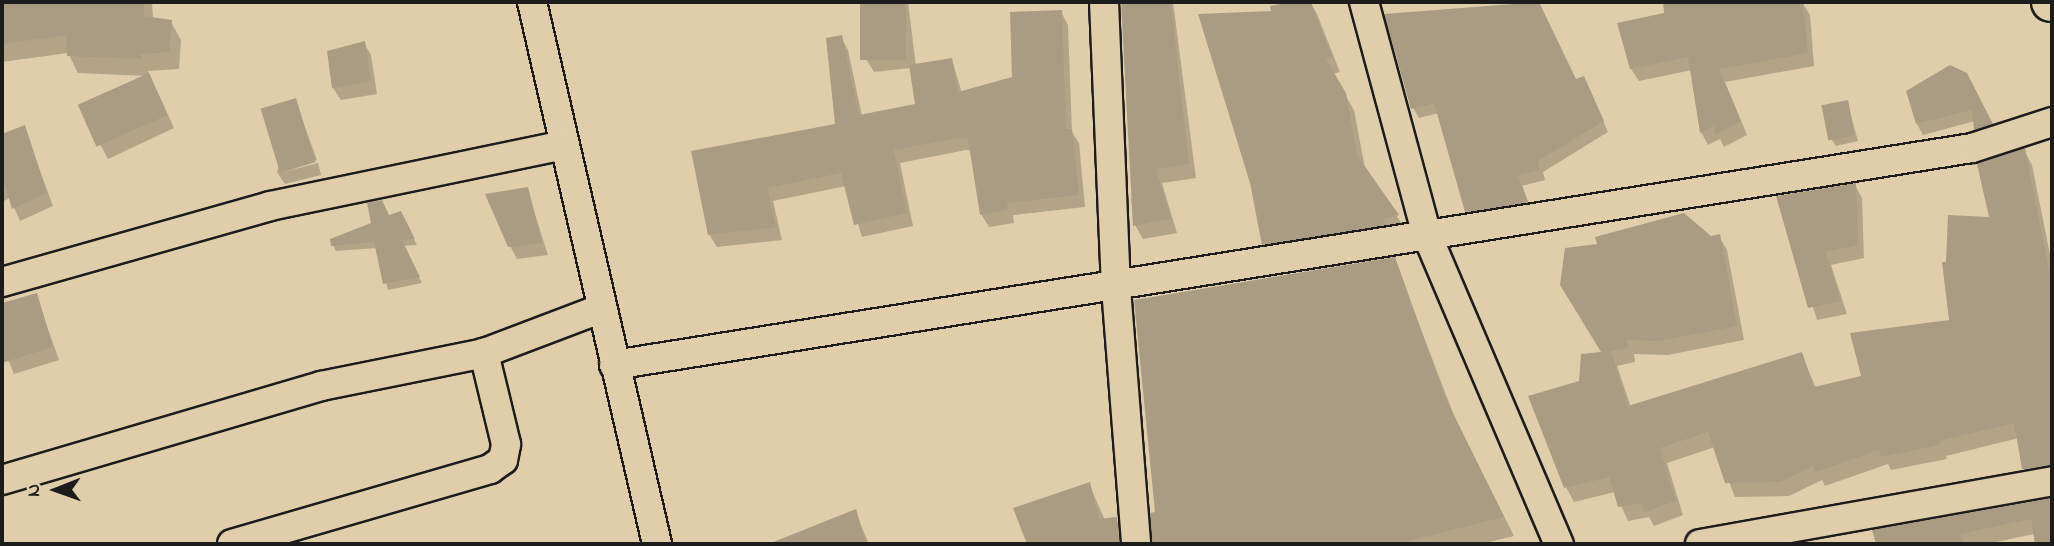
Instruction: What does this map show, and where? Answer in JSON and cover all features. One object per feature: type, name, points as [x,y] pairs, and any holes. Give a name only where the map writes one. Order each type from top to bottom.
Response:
[{"type":"street","points":[[532,2],[600,309],[657,544]]},
{"type":"street","points":[[1104,2],[1116,288],[1136,544]]},
{"type":"street","points":[[1364,2],[1427,235],[1559,544]]},
{"type":"street","points":[[614,365],[1116,288],[1427,235],[1972,148],[2052,122]]},
{"type":"street","points":[[2,282],[270,206],[565,145]]},
{"type":"street","points":[[2,480],[321,386],[484,353],[600,309]]},
{"type":"street","points":[[232,544],[489,469],[503,460],[506,444],[484,353]]},
{"type":"street","points":[[1700,544],[2052,481]]},
{"type":"building","points":[[2,2],[144,2],[144,16],[172,20],[169,52],[140,54],[142,59],[67,56],[66,35],[2,44]]},
{"type":"building","points":[[860,2],[906,2],[906,60],[860,60]]},
{"type":"building","points":[[1121,2],[1171,2],[1189,164],[1156,169],[1171,219],[1133,226]]},
{"type":"building","points":[[1311,2],[1332,57],[1326,59],[1346,93],[1357,155],[1399,215],[1383,219],[1385,225],[1262,245],[1250,183],[1198,14],[1271,11],[1270,6]]},
{"type":"building","points":[[1539,2],[1576,79],[1584,76],[1604,121],[1538,161],[1540,170],[1518,175],[1528,202],[1465,212],[1434,103],[1411,109],[1384,14]]},
{"type":"building","points":[[1663,2],[1803,2],[1808,53],[1719,69],[1741,121],[1715,135],[1714,126],[1700,133],[1688,57],[1630,69],[1617,23],[1664,13]]},
{"type":"building","points":[[1062,10],[1066,129],[1072,129],[1079,195],[1007,203],[1008,210],[980,215],[968,139],[958,138],[894,150],[907,213],[854,225],[841,173],[767,188],[776,227],[708,235],[691,151],[835,124],[826,38],[842,35],[859,115],[915,104],[909,65],[952,58],[958,92],[1012,77],[1010,12]]},
{"type":"building","points":[[365,41],[371,81],[332,88],[327,51]]},
{"type":"building","points":[[1950,65],[1967,73],[1993,124],[1974,130],[1972,110],[1916,124],[1906,91]]},
{"type":"building","points":[[149,73],[168,115],[96,147],[78,105]]},
{"type":"building","points":[[296,98],[316,162],[280,173],[261,109]]},
{"type":"building","points":[[1848,100],[1855,135],[1828,140],[1821,105]]},
{"type":"building","points":[[25,125],[47,193],[12,209],[2,175],[2,134]]},
{"type":"building","points":[[2025,148],[2052,285],[2052,465],[2022,469],[2014,423],[1939,441],[1940,445],[1881,457],[1879,450],[1815,472],[1813,466],[1780,482],[1725,483],[1708,432],[1660,448],[1676,501],[1644,512],[1642,503],[1618,507],[1609,477],[1564,488],[1528,396],[1579,381],[1581,354],[1601,352],[1560,285],[1565,248],[1597,244],[1595,237],[1684,213],[1711,236],[1720,234],[1737,326],[1659,341],[1627,340],[1628,348],[1611,351],[1628,406],[1802,352],[1814,387],[1861,376],[1850,333],[1949,320],[1942,262],[1946,262],[1948,215],[1989,217],[1977,164]]},
{"type":"building","points":[[1856,183],[1858,245],[1825,252],[1841,301],[1808,308],[1776,196]]},
{"type":"building","points":[[528,187],[542,243],[508,247],[485,194]]},
{"type":"building","points":[[382,200],[389,215],[401,211],[415,239],[402,240],[420,277],[383,284],[374,242],[331,246],[330,239],[371,223],[367,203]]},
{"type":"building","points":[[1395,257],[1445,397],[1504,517],[1396,544],[1152,544],[1150,513],[1155,512],[1134,300]]},
{"type":"building","points":[[37,293],[53,347],[2,363],[2,303]]},
{"type":"building","points":[[1090,482],[1099,519],[1117,517],[1119,544],[1027,544],[1013,508]]},
{"type":"building","points":[[2052,498],[2052,544],[2035,544],[2031,519],[1960,534],[1964,544],[1876,544],[1872,530]]},
{"type":"building","points":[[856,509],[866,544],[771,544],[771,543]]}]
